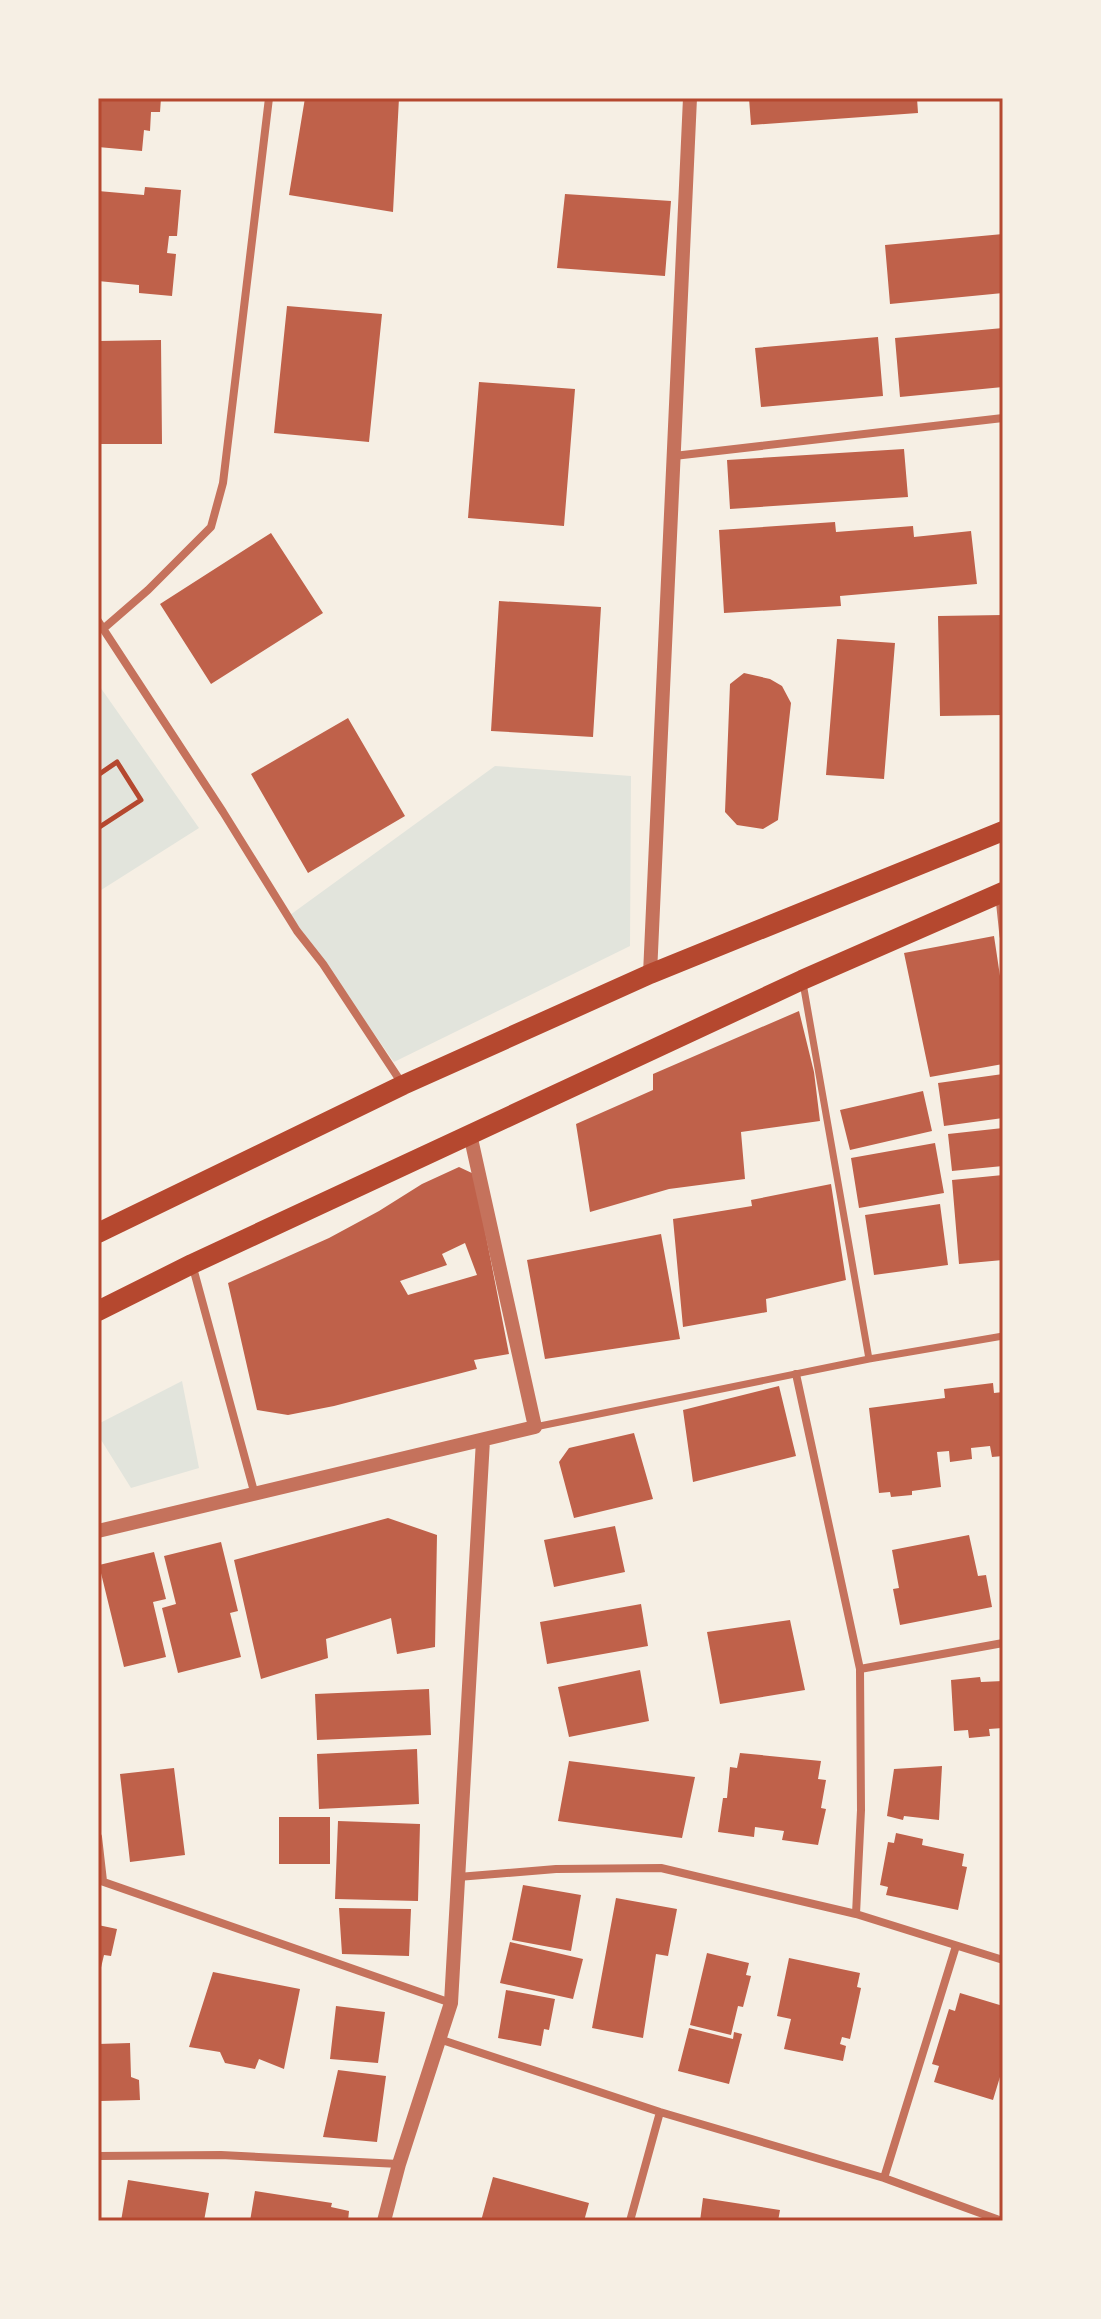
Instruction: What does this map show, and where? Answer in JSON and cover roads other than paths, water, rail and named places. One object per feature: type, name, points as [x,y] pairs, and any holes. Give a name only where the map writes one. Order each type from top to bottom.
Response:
[{"type":"main road","points":[[98,1233],[403,1085],[650,974],[1003,831]]},
{"type":"main road","points":[[98,1311],[192,1264],[802,980],[1001,893]]},
{"type":"street","points":[[269,98],[223,483],[211,527],[148,590],[100,625],[297,931],[323,964],[403,1085]]},
{"type":"street","points":[[650,974],[690,98]]},
{"type":"street","points":[[674,456],[1003,418]]},
{"type":"street","points":[[1001,893],[1003,936]]},
{"type":"street","points":[[802,980],[869,1359]]},
{"type":"street","points":[[470,1134],[535,1427]]},
{"type":"street","points":[[192,1264],[255,1495]]},
{"type":"street","points":[[98,1531],[535,1427],[869,1359],[1003,1336]]},
{"type":"street","points":[[796,1374],[860,1669],[861,1810],[856,1914]]},
{"type":"street","points":[[384,2221],[399,2164],[451,2003],[483,1440]]},
{"type":"street","points":[[860,1669],[1003,1643]]},
{"type":"street","points":[[98,1837],[100,1880],[451,2003]]},
{"type":"street","points":[[458,1877],[556,1869],[661,1868],[856,1914],[1003,1960]]},
{"type":"street","points":[[884,2178],[956,1946]]},
{"type":"street","points":[[439,2039],[660,2112],[884,2178],[1002,2221]]},
{"type":"street","points":[[630,2221],[660,2112]]},
{"type":"street","points":[[98,2156],[221,2155],[399,2164]]}]
